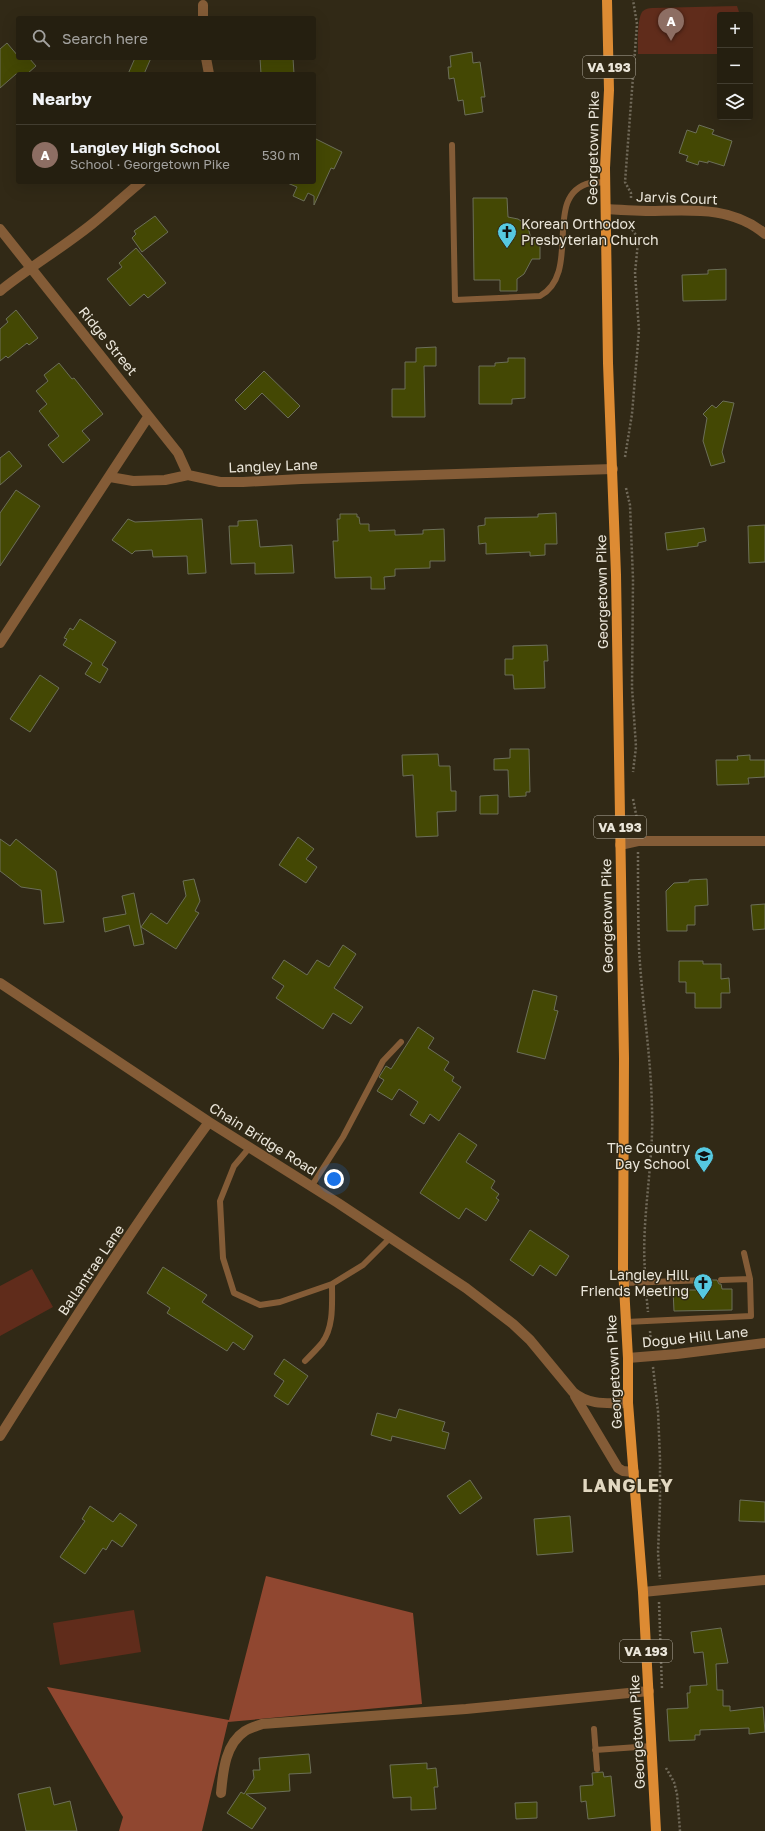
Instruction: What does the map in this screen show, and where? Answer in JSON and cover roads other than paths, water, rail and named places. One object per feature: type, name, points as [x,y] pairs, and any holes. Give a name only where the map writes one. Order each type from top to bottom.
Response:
[{"type":"main road","name":"Georgetown Pike","points":[[607,0],[609,90],[605,182],[608,363],[616,575],[624,1058],[624,1283],[628,1358],[628,1403],[643,1592],[656,1831]]},
{"type":"street","points":[[203,5],[203,16]]},
{"type":"street","points":[[206,60],[210,72]]},
{"type":"street","points":[[0,291],[30,267],[58,249],[93,223],[139,184]]},
{"type":"street","name":"Jarvis Court","points":[[606,209],[711,211],[729,214],[746,222],[765,234]]},
{"type":"street","name":"Ridge Street","points":[[0,229],[178,453],[188,475]]},
{"type":"street","points":[[0,643],[148,417]]},
{"type":"street","name":"Langley Lane","points":[[110,477],[132,481],[165,480],[188,475],[220,482],[243,482],[301,478],[613,469]]},
{"type":"street","points":[[620,844],[638,841],[765,841]]},
{"type":"street","name":"Chain Bridge Road","points":[[0,983],[209,1122],[311,1186],[466,1288],[513,1324],[530,1340],[573,1392],[618,1468],[623,1471],[634,1472]]},
{"type":"street","name":"Ballantrae Lane","points":[[0,1436],[172,1172],[209,1122]]},
{"type":"street","name":"Dogue Hill Lane","points":[[628,1358],[765,1343]]},
{"type":"street","name":"Chain Bridge Road","points":[[573,1392],[586,1401],[597,1403],[628,1403]]},
{"type":"street","points":[[643,1592],[765,1580]]},
{"type":"street","points":[[222,1793],[224,1768],[230,1749],[245,1730],[262,1724],[444,1711],[649,1691]]},
{"type":"lane","points":[[452,145],[455,300],[540,296],[547,292],[557,278],[563,253],[565,206],[575,191],[589,183],[605,182]]},
{"type":"lane","points":[[311,1186],[343,1137],[383,1061],[401,1042]]},
{"type":"lane","points":[[250,1147],[234,1166],[220,1201],[223,1258],[234,1293],[260,1305],[280,1302],[332,1284],[363,1265],[390,1238]]},
{"type":"lane","points":[[626,1322],[752,1316],[750,1279],[744,1253]]},
{"type":"lane","points":[[721,1280],[750,1279]]},
{"type":"lane","points":[[624,1283],[706,1280]]},
{"type":"lane","points":[[305,1361],[323,1342],[330,1326],[332,1284]]},
{"type":"lane","points":[[594,1729],[597,1769]]},
{"type":"lane","points":[[595,1750],[652,1746]]},
{"type":"place","name":"Langley High School","points":[[671,41]]},
{"type":"place","name":"Korean Orthodox Presbyterian Church","points":[[507,249]]},
{"type":"place","name":"The Country Day School","points":[[704,1173]]},
{"type":"place","name":"Langley Hill Friends Meeting","points":[[703,1300]]},
{"type":"district","name":"LANGLEY","points":[[628,1486]]}]
